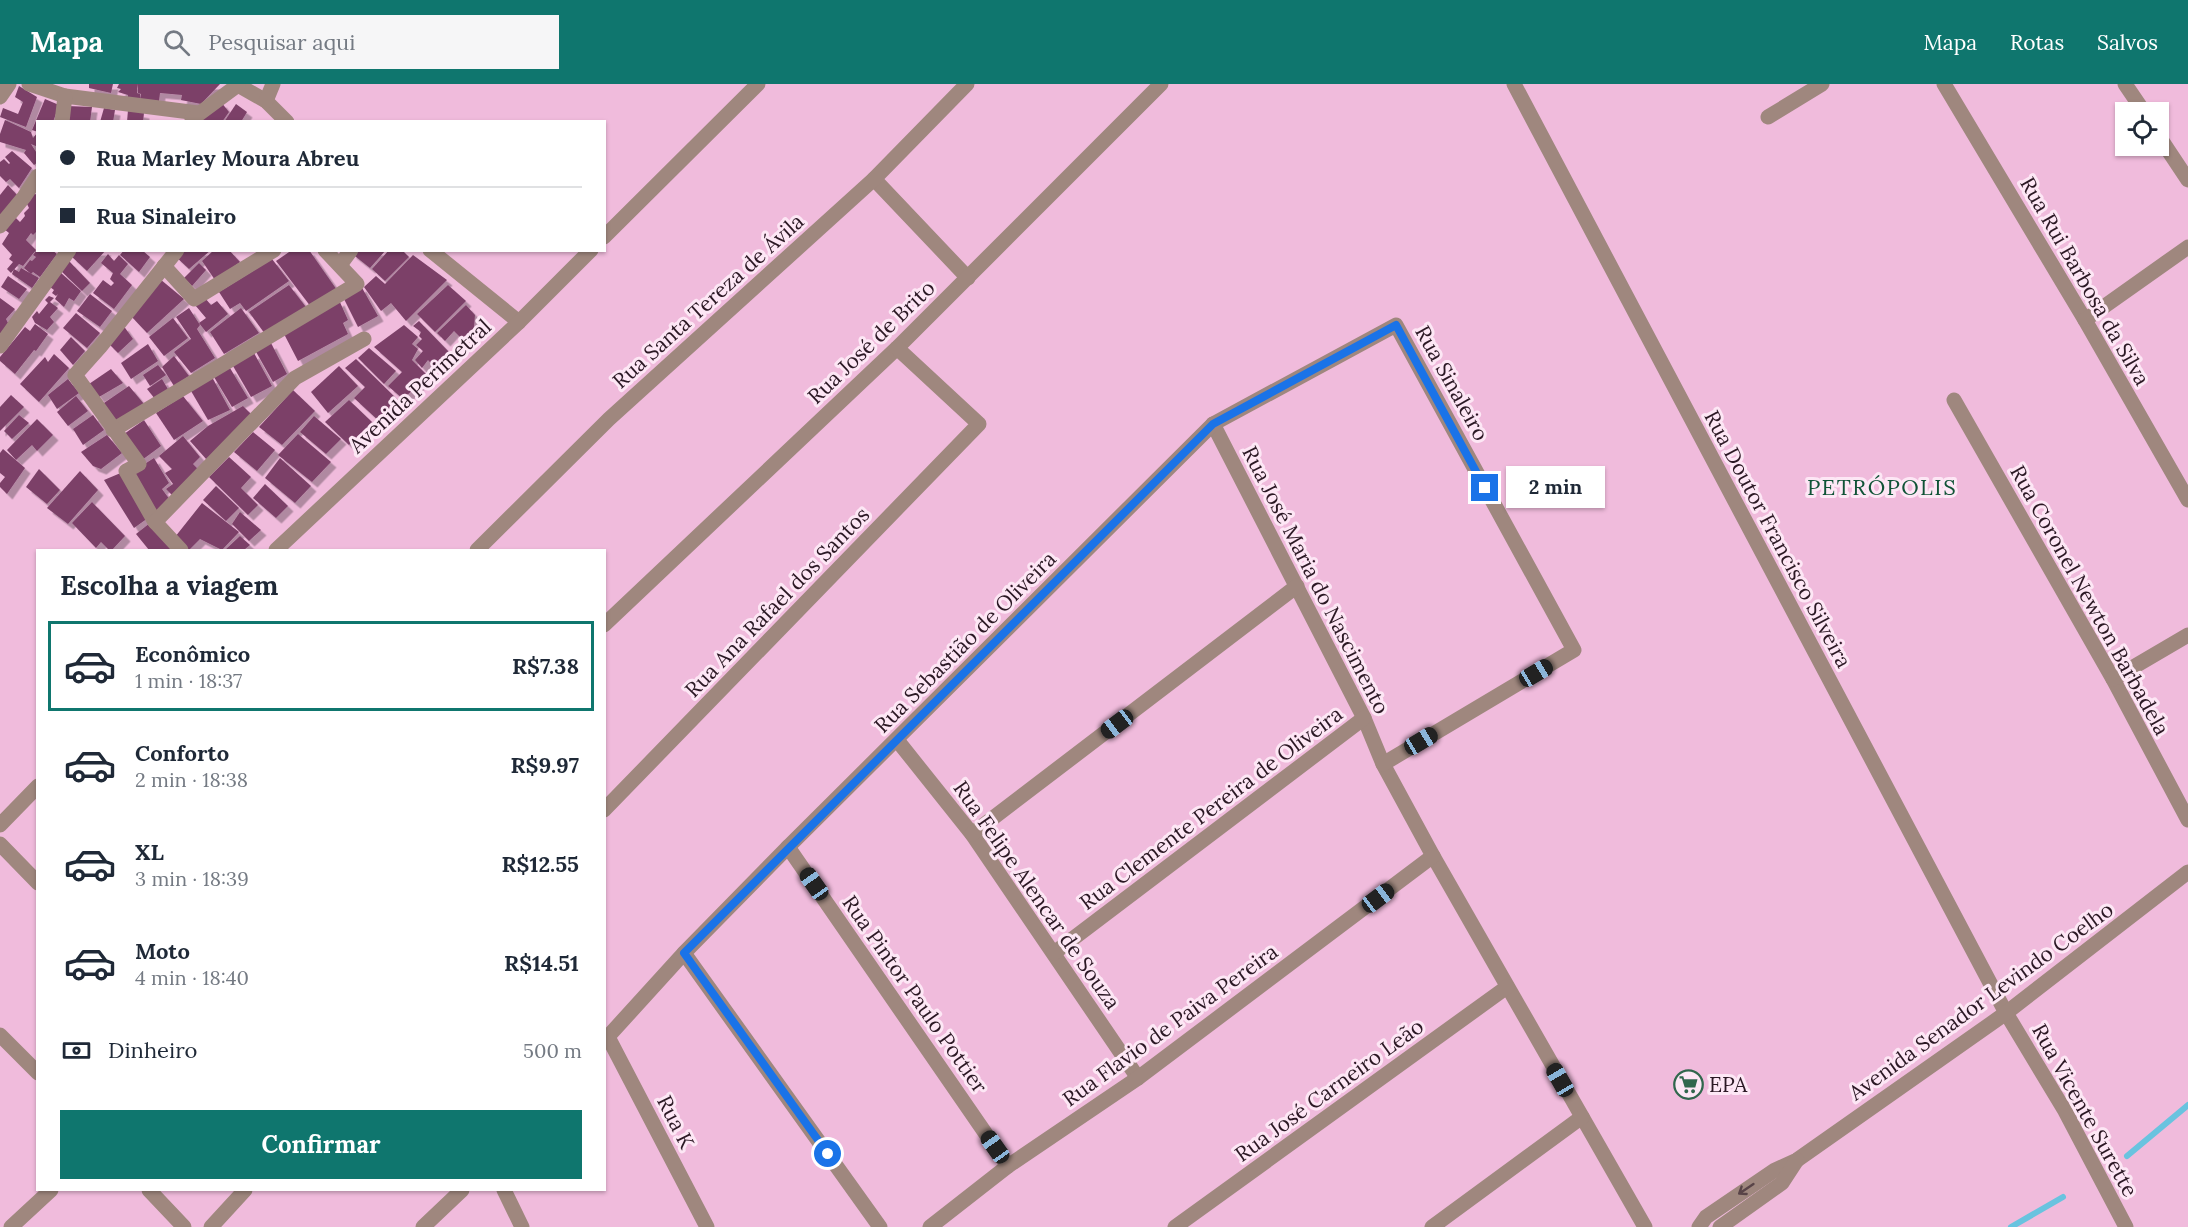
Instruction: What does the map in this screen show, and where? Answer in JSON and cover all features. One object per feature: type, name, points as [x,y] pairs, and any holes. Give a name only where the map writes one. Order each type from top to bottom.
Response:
[{"type":"street","points":[[0,97],[9,84]]},
{"type":"street","points":[[29,84],[65,96],[193,117],[237,84],[266,101],[285,120]]},
{"type":"street","points":[[266,101],[273,84]]},
{"type":"street","points":[[606,235],[758,84]]},
{"type":"street","name":"Rua Santa Tereza de Ávila","points":[[478,549],[609,418],[874,179],[968,84]]},
{"type":"street","name":"Rua José de Brito","points":[[606,623],[897,348],[1161,84]]},
{"type":"street","name":"Rua Doutor Francisco Silveira","points":[[1514,84],[2006,1013]]},
{"type":"street","points":[[1768,117],[1822,84]]},
{"type":"street","name":"Rua Rui Barbosa da Silva","points":[[1944,84],[2085,320],[2188,500]]},
{"type":"street","points":[[2125,84],[2137,102]]},
{"type":"street","points":[[62,120],[65,96]]},
{"type":"street","points":[[2169,152],[2188,180]]},
{"type":"street","points":[[0,226],[36,179]]},
{"type":"street","points":[[874,179],[968,278]]},
{"type":"street","points":[[2085,320],[2188,247]]},
{"type":"street","points":[[0,346],[68,252]]},
{"type":"street","points":[[175,252],[75,375],[139,464],[126,471],[155,522],[179,549]]},
{"type":"street","points":[[164,266],[195,299],[271,252]]},
{"type":"street","points":[[113,430],[357,284],[327,252]]},
{"type":"street","points":[[340,265],[350,252]]},
{"type":"street","points":[[432,252],[519,322]]},
{"type":"street","name":"Avenida Perimetral","points":[[277,549],[519,322],[589,252]]},
{"type":"street","name":"Rua Sebastião de Oliveira","points":[[606,1039],[684,953],[788,847],[1213,424],[1396,325]]},
{"type":"street","name":"Rua Sinaleiro","points":[[1383,764],[1574,650],[1396,325]]},
{"type":"street","points":[[155,522],[295,378],[364,339]]},
{"type":"street","name":"Rua Ana Rafael dos Santos","points":[[606,808],[979,424],[897,348]]},
{"type":"street","name":"Rua Coronel Newton Barbadela","points":[[1954,400],[2113,679],[2188,820]]},
{"type":"street","name":"Rua José Maria do Nascimento","points":[[1213,424],[1365,718],[1383,764],[1507,987],[1645,1227]]},
{"type":"street","points":[[972,834],[1297,586]]},
{"type":"street","points":[[2113,679],[2188,635]]},
{"type":"street","name":"Rua Clemente Pereira de Oliveira","points":[[1054,953],[1365,718]]},
{"type":"street","name":"Rua Felipe Alencar de Souza","points":[[897,740],[972,834],[1138,1078]]},
{"type":"street","points":[[0,825],[36,788]]},
{"type":"street","points":[[0,844],[36,881]]},
{"type":"street","name":"Rua Pintor Paulo Pottier","points":[[788,847],[1008,1166]]},
{"type":"street","name":"Rua Flavio de Paiva Pereira","points":[[930,1227],[1008,1166],[1138,1078],[1433,856]]},
{"type":"street","name":"Avenida Senador Levindo Coelho","points":[[1699,1227],[1706,1216],[1775,1170],[1797,1160],[2006,1013],[2188,872]]},
{"type":"street","points":[[684,953],[880,1227]]},
{"type":"street","name":"Rua José Carneiro Leão","points":[[1175,1227],[1507,987]]},
{"type":"street","name":"Rua Vicente Surette","points":[[2006,1013],[2065,1111],[2126,1227]]},
{"type":"street","points":[[0,1035],[36,1071]]},
{"type":"street","name":"Rua K","points":[[606,1039],[707,1227]]},
{"type":"street","points":[[1432,1227],[1582,1117]]},
{"type":"street","name":"Avenida Senador Levindo Coelho","points":[[1720,1227],[1782,1183],[1797,1160]]},
{"type":"street","points":[[11,1227],[50,1191]]},
{"type":"street","points":[[150,1191],[184,1227]]},
{"type":"street","points":[[211,1227],[244,1191]]},
{"type":"street","points":[[423,1227],[461,1191]]},
{"type":"street","points":[[504,1191],[522,1227]]},
{"type":"building","points":[[89,84],[113,84],[111,93],[89,88]]},
{"type":"building","points":[[119,84],[138,84],[137,93],[140,94],[140,100],[128,99],[128,95],[118,92],[121,89],[117,88]]},
{"type":"building","points":[[138,84],[220,84],[201,104],[181,100],[182,95],[160,93],[159,101],[140,99]]},
{"type":"building","points":[[19,86],[37,97],[26,127],[0,117],[3,108],[18,114],[23,102],[15,97]]},
{"type":"building","points":[[45,99],[59,105],[54,120],[36,120]]},
{"type":"building","points":[[221,102],[229,112],[223,120],[199,120]]},
{"type":"building","points":[[236,104],[247,112],[242,120],[225,120]]},
{"type":"building","points":[[67,106],[92,107],[90,120],[66,120]]},
{"type":"building","points":[[104,108],[115,110],[113,120],[101,120]]},
{"type":"building","points":[[128,110],[144,113],[143,120],[127,120]]},
{"type":"building","points":[[5,120],[31,132],[33,138],[36,134],[36,146],[31,144],[36,152],[36,164],[34,165],[24,153],[26,150],[0,142]]},
{"type":"building","points":[[12,151],[32,168],[19,188],[10,179],[6,182],[0,176],[0,162],[4,159],[9,164],[5,157]]},
{"type":"building","points":[[8,185],[18,196],[0,216],[0,195]]},
{"type":"building","points":[[34,193],[36,194],[36,232],[33,235],[31,233],[26,240],[36,250],[23,266],[19,264],[11,273],[7,269],[13,262],[9,259],[12,255],[2,244],[9,233],[4,229],[15,217],[20,222],[29,208],[27,204]]},
{"type":"building","points":[[36,251],[57,254],[40,277],[24,268],[30,260],[36,257],[33,255]]},
{"type":"building","points":[[74,252],[104,252],[87,271],[71,256]]},
{"type":"building","points":[[122,252],[144,252],[150,257],[139,272],[120,255]]},
{"type":"building","points":[[178,252],[209,252],[189,269],[175,256]]},
{"type":"building","points":[[212,252],[231,252],[240,262],[215,280],[202,261]]},
{"type":"building","points":[[289,252],[310,252],[337,290],[311,307],[276,261]]},
{"type":"building","points":[[352,252],[384,252],[370,268]]},
{"type":"building","points":[[387,252],[404,252],[409,257],[385,281],[372,269]]},
{"type":"building","points":[[108,254],[114,261],[119,255],[128,264],[120,274],[132,285],[114,309],[93,293],[103,280],[111,286],[114,283],[110,279],[113,273],[101,263]]},
{"type":"building","points":[[413,255],[447,280],[406,321],[391,303],[381,311],[364,287],[376,276],[385,284]]},
{"type":"building","points":[[272,259],[289,281],[246,311],[240,303],[230,309],[219,292]]},
{"type":"building","points":[[69,261],[90,283],[82,291],[61,271]]},
{"type":"building","points":[[199,263],[206,270],[192,286],[184,278]]},
{"type":"building","points":[[21,268],[39,278],[32,288],[12,274],[14,269],[19,272]]},
{"type":"building","points":[[60,272],[81,291],[74,301],[69,298],[64,307],[55,299],[58,294],[56,296],[52,293],[54,290],[50,287]]},
{"type":"building","points":[[8,276],[27,289],[19,299],[1,287]]},
{"type":"building","points":[[160,279],[184,299],[147,333],[130,315]]},
{"type":"building","points":[[289,285],[306,307],[265,334],[249,312]]},
{"type":"building","points":[[448,285],[466,301],[435,332],[417,314]]},
{"type":"building","points":[[361,286],[378,316],[358,327],[343,297]]},
{"type":"building","points":[[90,294],[112,311],[100,327],[77,311]]},
{"type":"building","points":[[49,296],[54,298],[50,302],[58,308],[50,317],[54,322],[47,330],[35,323],[32,317],[37,311],[39,314],[48,303],[45,300]]},
{"type":"building","points":[[0,298],[15,309],[6,319],[8,323],[0,335]]},
{"type":"building","points":[[205,298],[211,305],[217,301],[228,314],[206,332],[199,323],[206,318],[195,305]]},
{"type":"building","points":[[339,300],[348,320],[343,323],[348,334],[298,361],[283,332]]},
{"type":"building","points":[[466,305],[475,315],[474,328],[463,340],[454,331],[445,341],[437,333]]},
{"type":"building","points":[[189,308],[200,325],[197,329],[215,358],[191,373],[174,352],[191,339],[176,317]]},
{"type":"building","points":[[241,308],[259,333],[224,354],[210,332]]},
{"type":"building","points":[[76,313],[100,333],[87,348],[63,328]]},
{"type":"building","points":[[173,318],[188,338],[164,356],[149,337]]},
{"type":"building","points":[[419,321],[449,352],[435,368],[428,360],[422,368],[415,360],[423,351],[416,345],[422,339],[419,336],[421,332],[413,326]]},
{"type":"building","points":[[35,324],[48,334],[15,374],[0,361],[0,357],[25,327],[30,331]]},
{"type":"building","points":[[123,325],[133,339],[118,353],[108,343]]},
{"type":"building","points":[[404,325],[418,337],[412,344],[418,349],[412,360],[428,376],[403,399],[388,386],[402,372],[374,347]]},
{"type":"building","points":[[71,337],[85,351],[73,365],[60,350]]},
{"type":"building","points":[[271,343],[287,374],[273,382],[255,350]]},
{"type":"building","points":[[148,344],[158,361],[131,379],[121,363]]},
{"type":"building","points":[[369,348],[396,371],[384,384],[358,358]]},
{"type":"building","points":[[254,353],[272,386],[251,397],[233,366]]},
{"type":"building","points":[[54,354],[69,368],[39,402],[20,384],[45,357],[48,362]]},
{"type":"building","points":[[174,356],[189,376],[174,386],[162,367]]},
{"type":"building","points":[[356,359],[400,402],[380,422],[354,398],[365,387],[345,368]]},
{"type":"building","points":[[158,365],[166,375],[150,386],[143,375]]},
{"type":"building","points":[[339,366],[358,386],[328,413],[311,392]]},
{"type":"building","points":[[230,368],[248,398],[232,407],[214,377]]},
{"type":"building","points":[[111,369],[123,383],[99,397],[89,384]]},
{"type":"building","points":[[212,377],[230,410],[208,420],[191,391]]},
{"type":"building","points":[[68,379],[79,393],[57,409],[48,395]]},
{"type":"building","points":[[162,379],[169,391],[155,399],[147,389]]},
{"type":"building","points":[[129,386],[144,404],[115,425],[101,405]]},
{"type":"building","points":[[293,390],[315,411],[282,445],[259,427]]},
{"type":"building","points":[[11,395],[24,407],[0,431],[0,407]]},
{"type":"building","points":[[76,396],[88,411],[68,426],[57,412]]},
{"type":"building","points":[[183,396],[203,421],[174,440],[156,413]]},
{"type":"building","points":[[349,400],[372,422],[349,445],[325,422]]},
{"type":"building","points":[[243,406],[251,414],[207,460],[190,441],[208,426]]},
{"type":"building","points":[[19,415],[29,423],[12,439],[4,431]]},
{"type":"building","points":[[93,415],[104,430],[83,445],[73,429]]},
{"type":"building","points":[[314,416],[341,439],[326,454],[300,432]]},
{"type":"building","points":[[37,419],[53,435],[37,451],[32,445],[16,460],[7,450]]},
{"type":"building","points":[[144,420],[161,446],[142,460],[124,434]]},
{"type":"building","points":[[253,432],[275,450],[257,471],[234,452]]},
{"type":"building","points":[[298,434],[331,462],[312,482],[278,455]]},
{"type":"building","points":[[107,435],[122,453],[101,469],[93,466],[81,452]]},
{"type":"building","points":[[183,436],[200,457],[193,464],[199,470],[172,495],[166,489],[173,484],[165,473],[172,469],[159,456]]},
{"type":"building","points":[[3,449],[25,468],[7,494],[0,487],[5,477],[0,473],[0,453]]},
{"type":"building","points":[[229,457],[251,477],[241,488],[258,505],[248,515],[209,477]]},
{"type":"building","points":[[154,458],[169,483],[162,489],[170,500],[155,514],[129,474]]},
{"type":"building","points":[[280,458],[311,486],[295,503],[265,478]]},
{"type":"building","points":[[39,469],[60,490],[47,504],[26,487]]},
{"type":"building","points":[[80,471],[98,490],[68,524],[47,508]]},
{"type":"building","points":[[123,472],[148,518],[134,528],[104,480]]},
{"type":"building","points":[[265,484],[288,506],[276,518],[253,498]]},
{"type":"building","points":[[216,486],[239,508],[226,521],[203,500]]},
{"type":"building","points":[[92,502],[125,536],[113,549],[108,549],[101,542],[96,548],[72,523]]},
{"type":"building","points":[[202,503],[239,532],[223,549],[200,539],[190,549],[185,549],[175,537]]},
{"type":"building","points":[[240,512],[261,530],[249,541],[232,524]]},
{"type":"building","points":[[150,523],[174,549],[148,549],[136,534]]},
{"type":"building","points":[[240,536],[250,545],[245,549],[226,549]]},
{"type":"waterway","points":[[2127,1156],[2188,1105]]},
{"type":"waterway","points":[[2011,1227],[2063,1197]]},
{"type":"place","name":"EPA","points":[[1688,1084]]},
{"type":"district","name":"PETRÓPOLIS","points":[[1882,487]]},
{"type":"route","points":[[828,1154],[684,953],[788,847],[1213,424],[1396,325],[1485,488]]}]
